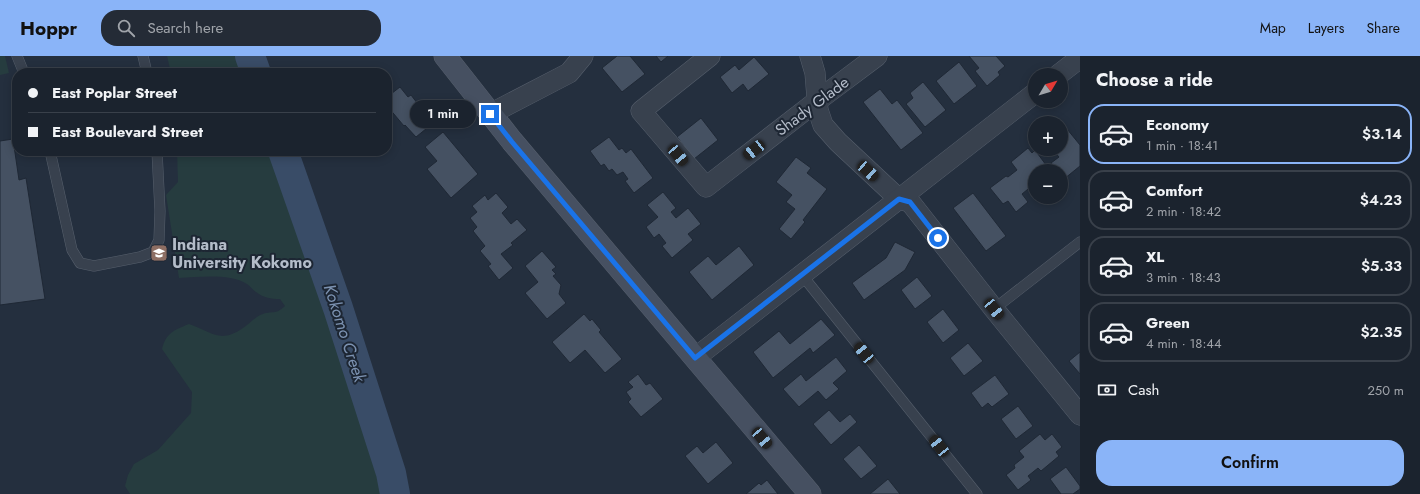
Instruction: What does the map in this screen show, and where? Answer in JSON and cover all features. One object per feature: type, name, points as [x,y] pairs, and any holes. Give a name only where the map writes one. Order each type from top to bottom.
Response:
[{"type":"main road","points":[[445,56],[512,142],[810,494]]},
{"type":"street","points":[[490,114],[569,73],[583,56]]},
{"type":"street","name":"Shady Glade","points":[[710,56],[641,111],[706,187],[878,56]]},
{"type":"street","points":[[810,56],[815,73],[818,110],[823,124],[838,142],[899,199],[910,202],[1080,415]]},
{"type":"street","points":[[1067,68],[1080,58]]},
{"type":"street","points":[[695,358],[1028,98]]},
{"type":"lane","points":[[17,56],[22,68]]},
{"type":"lane","points":[[143,56],[146,68]]},
{"type":"lane","points":[[51,156],[72,250],[80,263],[94,266],[140,257],[153,252],[159,240],[160,211],[157,156]]},
{"type":"lane","points":[[994,309],[1080,242]]},
{"type":"lane","points":[[802,275],[977,494]]},
{"type":"green space","points":[[0,56],[5,56],[9,73],[0,75]]},
{"type":"green space","points":[[167,56],[250,56],[254,68],[170,68]]},
{"type":"green space","points":[[177,156],[285,156],[338,308],[391,473],[395,494],[130,494],[125,486],[128,475],[134,464],[158,450],[191,413],[192,392],[162,349],[168,336],[175,330],[189,324],[216,335],[228,335],[243,328],[260,315],[276,312],[285,306],[280,299],[262,296],[247,284],[232,278],[214,276],[179,278],[166,195],[178,182]]},
{"type":"building","points":[[617,56],[630,56],[645,74],[622,92],[602,68]]},
{"type":"building","points":[[656,56],[668,56],[661,62]]},
{"type":"building","points":[[969,56],[996,56],[1005,66],[998,72],[1000,75],[987,86],[975,71],[979,68]]},
{"type":"building","points":[[754,57],[769,74],[748,91],[743,84],[732,93],[720,77],[735,65],[739,70]]},
{"type":"building","points":[[959,62],[977,86],[954,104],[936,81]]},
{"type":"building","points":[[923,82],[946,110],[925,127],[906,104],[913,98],[910,93]]},
{"type":"building","points":[[400,87],[408,97],[411,95],[432,124],[416,137],[392,112],[392,93]]},
{"type":"building","points":[[880,89],[892,104],[897,100],[923,133],[901,150],[863,102]]},
{"type":"building","points":[[701,118],[718,140],[694,159],[677,137]]},
{"type":"building","points":[[1068,130],[1080,145],[1080,166],[1068,176],[1068,164],[1051,163],[1059,157],[1058,156],[1068,156]]},
{"type":"building","points":[[443,132],[478,174],[451,198],[427,169],[437,161],[425,147]]},
{"type":"building","points":[[609,137],[619,150],[622,148],[626,153],[631,149],[653,178],[634,193],[625,181],[628,179],[623,172],[617,175],[612,169],[609,171],[604,164],[601,166],[590,151]]},
{"type":"building","points":[[12,139],[12,156],[15,156],[19,180],[26,178],[45,299],[0,305],[0,141]]},
{"type":"building","points":[[1028,148],[1028,156],[1039,156],[1045,164],[1028,164],[1028,189],[1022,194],[1028,202],[1016,212],[1008,201],[1003,204],[990,188],[1017,170],[1011,162]]},
{"type":"building","points":[[796,157],[811,168],[807,173],[827,189],[803,220],[805,222],[791,239],[779,229],[795,209],[786,202],[792,195],[776,182]]},
{"type":"building","points":[[663,192],[676,208],[671,212],[676,218],[688,208],[701,224],[688,234],[693,240],[672,258],[662,246],[666,243],[659,234],[654,238],[646,227],[658,217],[647,205]]},
{"type":"building","points":[[496,193],[508,207],[502,213],[511,224],[517,219],[527,230],[511,243],[513,245],[501,254],[513,268],[499,280],[488,266],[491,264],[480,251],[485,246],[473,231],[477,227],[470,218],[477,212],[472,206],[485,195],[488,200]]},
{"type":"building","points":[[973,193],[1006,236],[986,251],[953,208]]},
{"type":"building","points":[[895,242],[915,252],[905,270],[864,300],[852,283],[886,258]]},
{"type":"building","points":[[739,246],[754,265],[712,300],[689,272],[708,256],[716,265]]},
{"type":"building","points":[[542,251],[556,267],[552,270],[556,274],[553,276],[561,285],[559,294],[566,303],[547,319],[525,293],[538,282],[525,266]]},
{"type":"building","points":[[917,277],[932,296],[915,309],[901,290]]},
{"type":"building","points":[[943,309],[959,330],[943,343],[927,322]]},
{"type":"building","points":[[584,314],[590,321],[592,319],[601,330],[599,332],[622,359],[605,373],[585,350],[570,363],[552,342]]},
{"type":"building","points":[[821,319],[835,335],[813,353],[810,348],[773,378],[753,352],[779,331],[790,344]]},
{"type":"building","points":[[968,343],[983,361],[964,376],[950,358]]},
{"type":"building","points":[[1080,352],[1080,374],[1069,361]]},
{"type":"building","points":[[836,357],[847,371],[833,383],[839,389],[826,400],[818,391],[799,407],[783,389],[801,374],[806,381]]},
{"type":"building","points":[[638,374],[646,385],[650,383],[663,399],[641,417],[628,402],[631,399],[626,392],[633,387],[628,382]]},
{"type":"building","points":[[995,375],[1009,394],[992,407],[988,403],[982,408],[971,393]]},
{"type":"building","points":[[1018,406],[1033,426],[1016,439],[1001,419]]},
{"type":"building","points":[[829,410],[840,422],[850,414],[857,422],[831,445],[813,424]]},
{"type":"building","points":[[1040,434],[1045,440],[1052,434],[1062,447],[1056,452],[1059,456],[1041,471],[1038,468],[1028,476],[1031,480],[1018,490],[1006,475],[1015,468],[1014,465],[1024,457],[1019,451]]},
{"type":"building","points":[[716,442],[733,463],[708,484],[685,456],[697,446],[703,453]]},
{"type":"building","points":[[859,445],[877,466],[861,479],[843,459]]},
{"type":"building","points":[[1066,467],[1080,486],[1080,489],[1073,494],[1061,494],[1050,479]]},
{"type":"building","points":[[888,479],[900,494],[870,494]]},
{"type":"building","points":[[767,480],[778,494],[746,494],[759,483],[761,485]]},
{"type":"waterway","name":"Kokomo Creek","points":[[250,56],[254,68]]},
{"type":"waterway","name":"Kokomo Creek","points":[[285,156],[338,308],[391,473],[395,494]]},
{"type":"place","name":"Indiana University Kokomo","points":[[159,253]]},
{"type":"route","points":[[490,114],[695,358],[899,199],[910,202],[938,238]]}]
